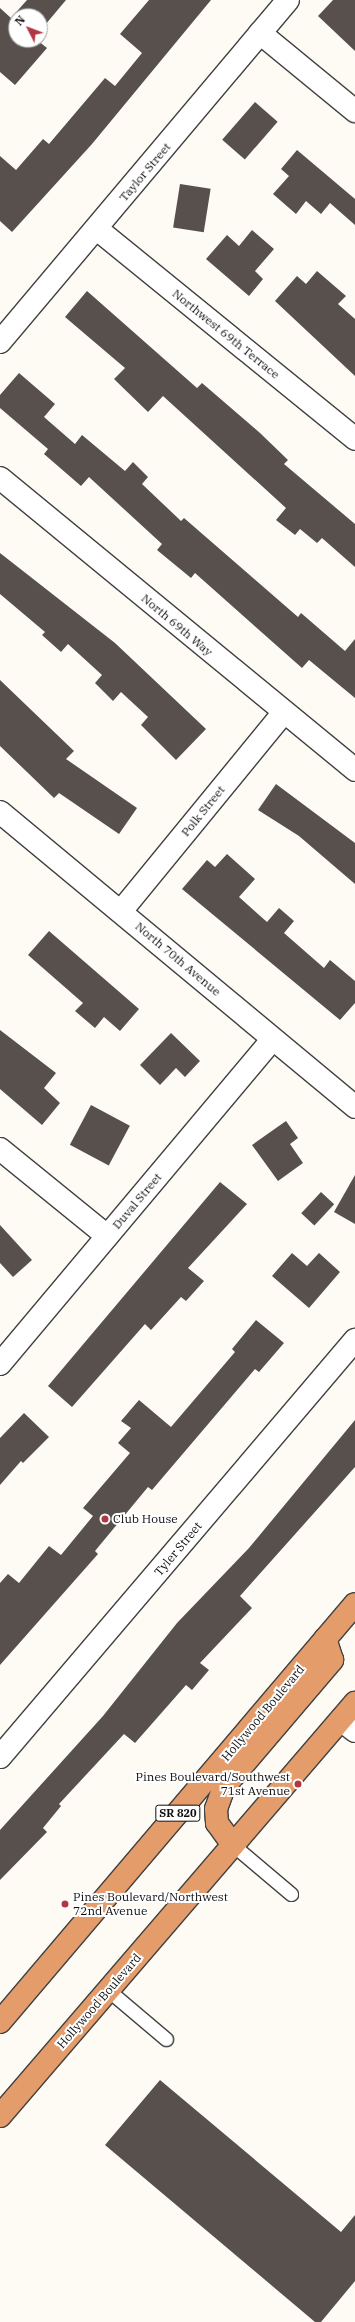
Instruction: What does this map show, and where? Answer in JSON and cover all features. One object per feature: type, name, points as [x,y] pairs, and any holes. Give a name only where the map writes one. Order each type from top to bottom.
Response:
[{"type":"highway","name":"Hollywood Boulevard","points":[[0,2022],[355,1604]]},
{"type":"highway","points":[[233,1845],[217,1823],[216,1809],[224,1787],[332,1660],[325,1639]]},
{"type":"highway","name":"Hollywood Boulevard","points":[[0,2116],[233,1845],[348,1726],[355,1703]]},
{"type":"street","name":"Taylor Street","points":[[0,342],[97,229],[288,0]]},
{"type":"street","points":[[260,33],[355,111]]},
{"type":"street","name":"Northwest 69th Terrace","points":[[97,229],[355,439]]},
{"type":"street","name":"North 69th Way","points":[[0,478],[355,770]]},
{"type":"street","name":"Polk Street","points":[[122,910],[283,712]]},
{"type":"street","name":"North 70th Avenue","points":[[0,812],[122,910],[355,1107]]},
{"type":"street","name":"Duval Street","points":[[0,1364],[273,1039]]},
{"type":"street","points":[[0,1149],[107,1236]]},
{"type":"street","name":"Tyler Street","points":[[0,1757],[355,1340]]},
{"type":"lane","points":[[233,1845],[291,1894]]},
{"type":"lane","points":[[108,1990],[166,2039]]},
{"type":"building","points":[[27,0],[66,0],[48,21],[48,8],[20,8]]},
{"type":"building","points":[[149,0],[211,0],[92,144],[12,232],[0,221],[0,156],[16,170],[43,139],[49,144],[105,78],[115,86],[142,53],[120,34]]},
{"type":"building","points":[[333,0],[355,0],[355,51],[318,16]]},
{"type":"building","points":[[0,8],[8,15],[8,48],[47,48],[15,85],[0,72]]},
{"type":"building","points":[[255,102],[278,122],[245,159],[222,140]]},
{"type":"building","points":[[297,150],[355,199],[355,225],[330,203],[321,214],[306,201],[296,214],[273,194],[289,176],[281,169]]},
{"type":"building","points":[[180,184],[211,189],[204,232],[173,227]]},
{"type":"building","points":[[252,230],[274,249],[255,271],[263,279],[249,296],[206,259],[227,235],[239,246]]},
{"type":"building","points":[[317,271],[346,296],[338,304],[355,319],[355,376],[275,301],[297,276],[306,284]]},
{"type":"building","points":[[87,291],[197,388],[202,383],[260,433],[288,460],[284,464],[355,524],[355,567],[322,538],[317,543],[300,529],[295,535],[276,520],[286,508],[163,396],[148,412],[114,379],[125,368],[65,317]]},
{"type":"building","points":[[19,373],[55,404],[44,417],[75,444],[82,435],[125,471],[133,462],[148,477],[142,484],[181,521],[184,518],[298,617],[301,613],[345,651],[355,639],[355,698],[309,660],[302,668],[195,573],[191,578],[157,550],[162,544],[89,477],[81,486],[44,454],[48,449],[0,408],[0,395]]},
{"type":"building","points":[[0,553],[115,643],[206,729],[176,760],[141,725],[148,717],[121,692],[113,701],[95,683],[102,675],[68,644],[61,652],[42,635],[45,632],[0,594]]},
{"type":"building","points":[[0,680],[74,751],[66,759],[137,808],[119,834],[59,793],[54,798],[0,746]]},
{"type":"building","points":[[276,784],[355,843],[355,884],[299,836],[258,810]]},
{"type":"building","points":[[227,854],[255,879],[239,897],[267,922],[279,908],[294,921],[284,933],[324,968],[330,960],[355,981],[355,1003],[340,1020],[182,889],[207,860],[215,867]]},
{"type":"building","points":[[49,931],[139,1009],[120,1031],[104,1017],[95,1028],[75,1011],[83,1003],[28,955]]},
{"type":"building","points":[[0,1030],[56,1073],[44,1088],[60,1103],[42,1125],[0,1089]]},
{"type":"building","points":[[171,1033],[200,1061],[185,1077],[176,1068],[160,1085],[140,1065]]},
{"type":"building","points":[[91,1105],[130,1126],[109,1165],[70,1145]]},
{"type":"building","points":[[286,1121],[298,1138],[290,1144],[303,1163],[278,1181],[252,1145]]},
{"type":"building","points":[[355,1175],[355,1224],[334,1212]]},
{"type":"building","points":[[220,1182],[247,1204],[188,1268],[204,1281],[186,1301],[181,1297],[151,1330],[145,1324],[72,1407],[48,1386]]},
{"type":"building","points":[[321,1192],[334,1204],[314,1225],[301,1213]]},
{"type":"building","points":[[0,1225],[32,1260],[13,1277],[0,1263]]},
{"type":"building","points":[[292,1253],[307,1266],[319,1253],[340,1272],[309,1308],[272,1276]]},
{"type":"building","points":[[256,1320],[284,1343],[259,1372],[255,1369],[152,1490],[148,1487],[95,1551],[98,1554],[0,1665],[0,1583],[8,1574],[19,1583],[49,1546],[61,1555],[93,1516],[83,1508],[130,1453],[118,1443],[131,1428],[121,1421],[139,1400],[171,1427],[235,1352],[232,1349]]},
{"type":"building","points":[[24,1413],[49,1437],[23,1463],[21,1461],[0,1485],[0,1438]]},
{"type":"building","points":[[355,1420],[355,1467],[240,1596],[252,1608],[200,1663],[209,1670],[192,1690],[186,1685],[135,1743],[124,1734],[59,1804],[61,1806],[43,1828],[47,1832],[0,1880],[0,1830],[103,1716],[177,1623],[249,1548]]},
{"type":"building","points":[[160,2080],[341,2232],[355,2215],[355,2281],[321,2322],[315,2322],[105,2145]]},
{"type":"place","name":"Club House","points":[[105,1519]]},
{"type":"place","name":"Pines Boulevard/Southwest 71st Avenue","points":[[298,1784]]},
{"type":"place","name":"Pines Boulevard/Northwest 72nd Avenue","points":[[65,1904]]}]
